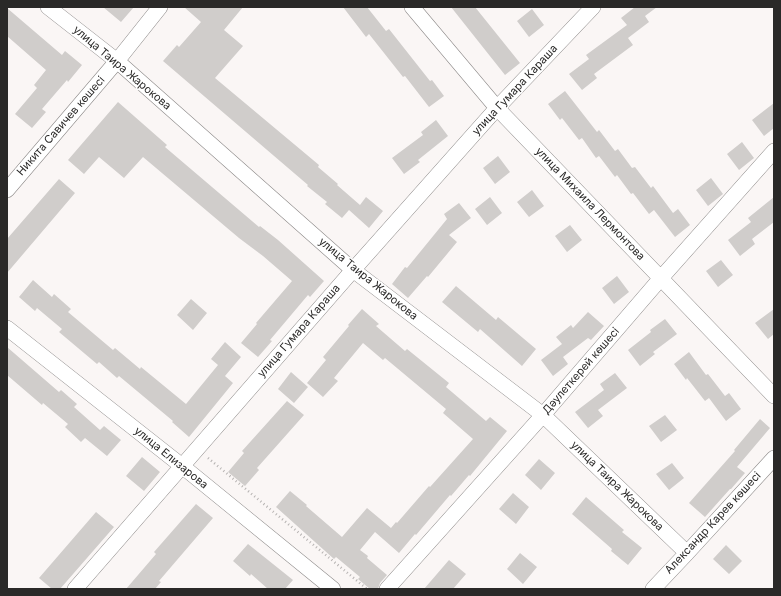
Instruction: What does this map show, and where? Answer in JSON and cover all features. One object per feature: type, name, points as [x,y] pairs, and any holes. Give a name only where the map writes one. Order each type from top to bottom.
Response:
[{"type":"street","name":"улица Таира Жарокова","points":[[48,7],[117,61],[353,270],[543,415],[687,553]]},
{"type":"street","name":"Никита Савичев көшесі","points":[[7,190],[117,61],[160,7]]},
{"type":"street","name":"улица Михаила Лермонтова","points":[[412,7],[497,108],[774,396]]},
{"type":"street","name":"улица Гумара Караша","points":[[75,589],[353,270],[497,108],[593,7]]},
{"type":"street","name":"Дәулеткерей көшесі","points":[[387,589],[543,415],[661,278],[774,151]]},
{"type":"street","name":"улица Елизарова","points":[[7,328],[182,466],[333,589]]},
{"type":"street","name":"Александр Карев көшесі","points":[[653,589],[774,458]]},
{"type":"path","points":[[197,448],[367,589]]},
{"type":"building","points":[[103,7],[134,7],[121,22]]},
{"type":"building","points":[[184,7],[243,7],[224,30],[243,46],[215,78],[319,165],[318,167],[360,205],[366,197],[383,211],[369,228],[349,210],[342,218],[325,204],[327,202],[307,186],[308,185],[163,61],[177,45],[179,47],[201,22]]},
{"type":"building","points":[[343,7],[367,7],[386,31],[389,29],[430,81],[432,80],[444,96],[429,107],[369,34],[366,37]]},
{"type":"building","points":[[451,7],[475,7],[520,63],[505,75]]},
{"type":"building","points":[[635,7],[657,7],[645,16],[649,22],[628,38],[633,45],[594,74],[597,78],[582,90],[569,74],[589,59],[586,55],[627,25],[621,18]]},
{"type":"building","points":[[7,8],[62,55],[65,51],[82,65],[42,109],[46,112],[32,128],[15,114],[37,88],[34,85],[46,70],[7,36]]},
{"type":"building","points":[[532,9],[544,25],[529,37],[517,21]]},
{"type":"building","points":[[565,91],[597,132],[599,130],[615,151],[618,149],[632,168],[635,167],[651,188],[653,186],[673,213],[678,209],[690,225],[675,237],[654,210],[649,214],[633,193],[631,194],[617,175],[615,177],[599,156],[596,158],[582,138],[579,140],[562,118],[560,120],[548,104]]},
{"type":"building","points":[[118,102],[167,145],[165,147],[259,227],[260,226],[278,240],[324,281],[310,297],[308,295],[270,340],[272,341],[258,357],[241,343],[292,281],[143,157],[124,178],[99,157],[84,174],[68,160]]},
{"type":"building","points":[[774,103],[774,128],[764,136],[752,120]]},
{"type":"building","points":[[436,120],[448,136],[418,160],[420,162],[404,174],[392,158],[423,135],[421,132]]},
{"type":"building","points":[[742,142],[754,158],[739,170],[727,154]]},
{"type":"building","points":[[498,156],[510,172],[495,184],[483,168]]},
{"type":"building","points":[[711,178],[723,194],[708,206],[696,190]]},
{"type":"building","points":[[59,179],[75,193],[7,273],[7,239]]},
{"type":"building","points":[[532,190],[544,206],[529,217],[517,202]]},
{"type":"building","points":[[490,197],[502,213],[487,225],[475,209]]},
{"type":"building","points":[[774,197],[774,222],[752,239],[755,244],[740,256],[728,240],[751,222],[748,218]]},
{"type":"building","points":[[459,203],[471,218],[449,235],[457,242],[428,277],[427,276],[408,298],[392,284],[447,219],[444,214]]},
{"type":"building","points":[[570,225],[582,240],[567,252],[555,236]]},
{"type":"building","points":[[721,260],[733,275],[718,287],[706,271]]},
{"type":"building","points":[[617,276],[629,292],[614,304],[602,288]]},
{"type":"building","points":[[33,280],[52,297],[54,294],[71,309],[68,312],[113,350],[115,348],[140,369],[141,367],[186,404],[218,365],[211,359],[225,342],[241,357],[225,376],[233,383],[189,437],[172,422],[173,421],[119,376],[117,378],[99,362],[97,364],[59,332],[62,329],[37,308],[35,311],[19,297]]},
{"type":"building","points":[[456,286],[496,320],[498,317],[536,349],[522,366],[480,329],[478,332],[442,302]]},
{"type":"building","points":[[191,299],[207,313],[193,330],[177,315]]},
{"type":"building","points":[[362,309],[379,324],[376,326],[405,351],[407,349],[449,383],[446,387],[486,421],[490,417],[507,431],[470,476],[469,475],[451,496],[450,495],[399,553],[375,532],[360,550],[387,575],[380,583],[378,589],[370,589],[358,579],[360,577],[336,557],[334,559],[276,507],[290,491],[342,537],[367,508],[391,528],[473,439],[443,413],[446,409],[385,358],[383,360],[363,343],[334,378],[338,381],[323,397],[307,383],[326,360],[323,357]]},
{"type":"building","points":[[774,309],[774,334],[768,339],[755,323]]},
{"type":"building","points":[[588,312],[604,326],[591,340],[588,338],[563,357],[568,364],[553,376],[541,360],[562,344],[556,337],[571,325],[573,328]]},
{"type":"building","points":[[665,319],[677,334],[653,352],[655,354],[640,366],[628,350],[651,332],[650,330]]},
{"type":"building","points":[[7,347],[59,392],[61,390],[77,404],[74,407],[100,430],[104,426],[121,440],[107,456],[85,438],[81,442],[65,427],[68,424],[43,403],[42,405],[7,375]]},
{"type":"building","points":[[689,352],[706,375],[708,374],[725,396],[729,393],[741,409],[726,421],[709,398],[705,401],[674,364]]},
{"type":"building","points":[[291,372],[308,387],[294,403],[278,389]]},
{"type":"building","points":[[615,373],[627,388],[598,410],[603,416],[588,428],[575,412],[604,390],[600,384]]},
{"type":"building","points":[[287,401],[304,415],[257,468],[259,470],[245,486],[228,472],[244,453],[242,451]]},
{"type":"building","points":[[665,415],[677,430],[661,442],[649,426]]},
{"type":"building","points":[[760,419],[770,428],[737,467],[745,473],[705,517],[689,503],[735,451],[734,450]]},
{"type":"building","points":[[142,457],[160,472],[144,491],[126,476]]},
{"type":"building","points":[[539,459],[555,473],[541,490],[525,475]]},
{"type":"building","points":[[672,463],[684,478],[669,490],[656,474]]},
{"type":"building","points":[[513,493],[529,507],[516,524],[499,509]]},
{"type":"building","points":[[586,497],[624,530],[622,532],[642,548],[628,565],[572,514]]},
{"type":"building","points":[[196,504],[213,518],[159,581],[161,582],[155,589],[126,589],[156,554],[154,552]]},
{"type":"building","points":[[96,512],[114,527],[60,589],[52,589],[39,578]]},
{"type":"building","points":[[248,544],[293,580],[285,589],[268,589],[233,561]]},
{"type":"building","points":[[726,545],[742,561],[729,574],[713,559]]},
{"type":"building","points":[[520,553],[537,567],[523,584],[507,569]]},
{"type":"building","points":[[449,560],[466,574],[453,589],[424,589]]}]
